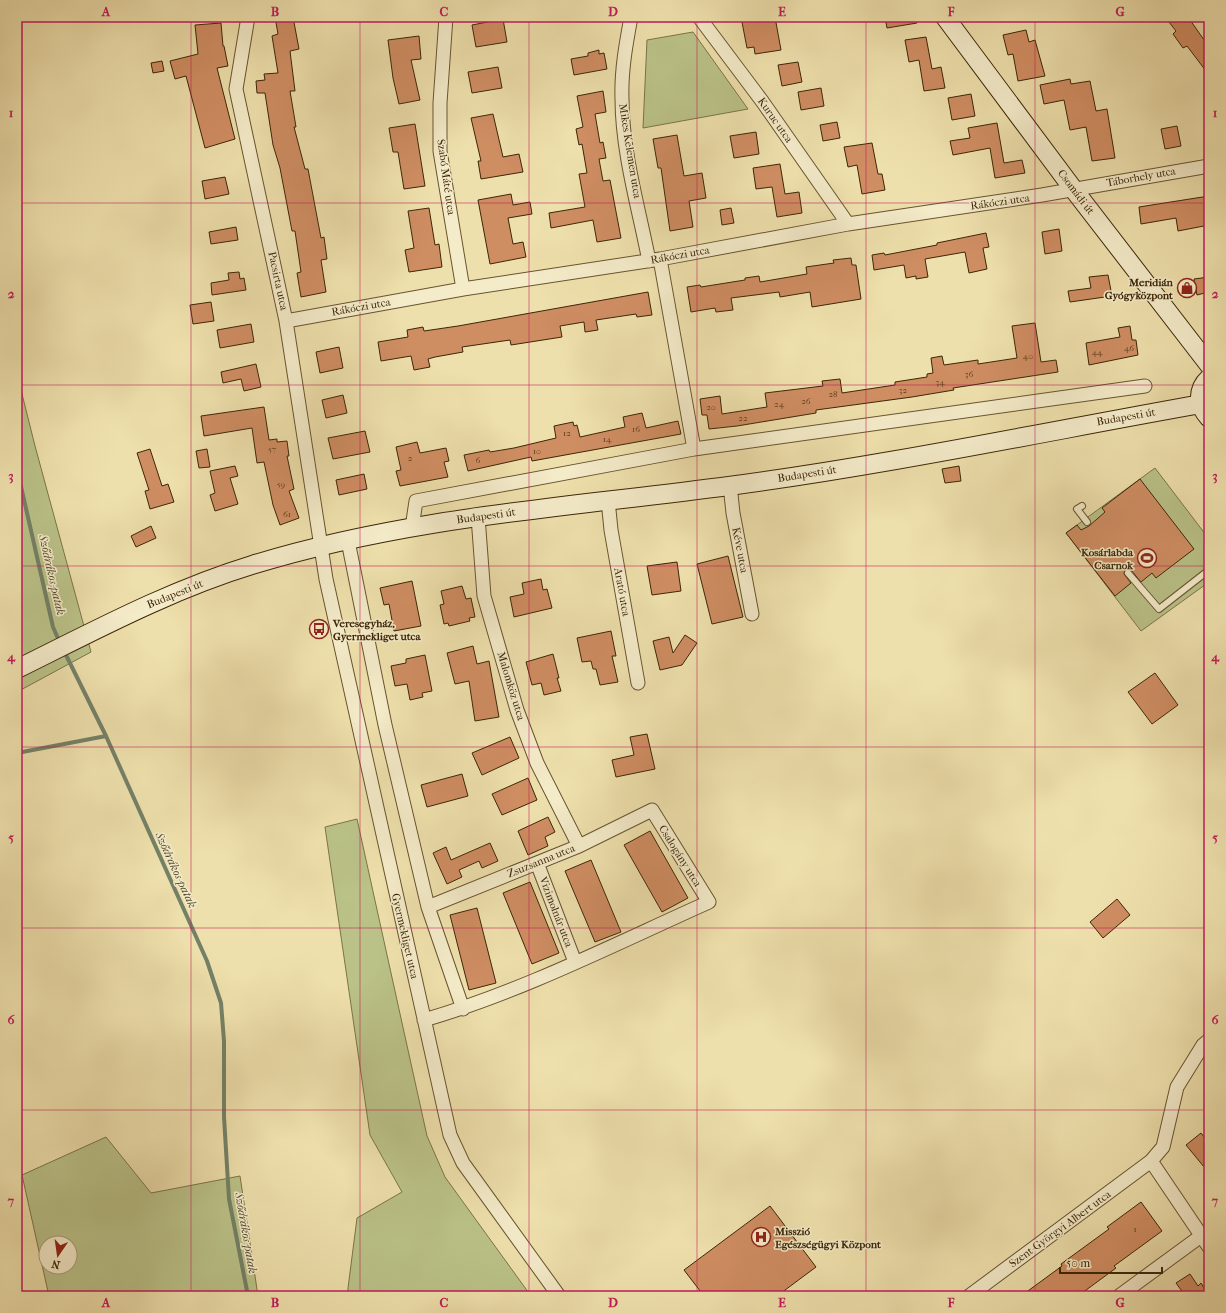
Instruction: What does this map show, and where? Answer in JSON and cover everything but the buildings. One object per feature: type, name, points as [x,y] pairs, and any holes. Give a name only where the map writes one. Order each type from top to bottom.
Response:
[{"type":"street","name":"Pacsirta utca","points":[[248,17],[236,89],[286,321],[321,546]]},
{"type":"street","name":"Szabó Máté utca","points":[[446,17],[440,103],[440,151],[463,289]]},
{"type":"street","name":"Mikes Kelemen utca","points":[[632,17],[624,52],[622,99],[627,152],[654,260],[694,449]]},
{"type":"street","name":"Kuruc utca","points":[[698,17],[762,101],[848,224]]},
{"type":"street","name":"Csomádi út","points":[[945,17],[1074,190],[1209,365]]},
{"type":"street","name":"Táborhely utca","points":[[1074,190],[1209,166]]},
{"type":"street","name":"Rákóczi utca","points":[[286,321],[463,289],[654,260],[848,224],[1074,190]]},
{"type":"street","points":[[1205,411],[1200,392],[1209,378]]},
{"type":"street","points":[[412,528],[416,501],[694,449],[1145,386]]},
{"type":"street","name":"Budapesti út","points":[[17,669],[114,620],[213,578],[278,557],[321,546],[478,516],[730,485],[1205,411]]},
{"type":"street","name":"Kéve utca","points":[[730,485],[733,514],[752,614]]},
{"type":"street","name":"Arató utca","points":[[608,500],[611,530],[638,683]]},
{"type":"street","name":"Malomköz utca","points":[[478,516],[484,596],[517,710],[537,763],[579,846]]},
{"type":"street","points":[[348,541],[385,725],[428,907],[463,1009]]},
{"type":"street","name":"Gyermekliget utca","points":[[321,546],[326,579],[450,1135],[463,1163],[559,1296]]},
{"type":"street","name":"Zsuzsanna utca","points":[[428,907],[579,846],[652,810]]},
{"type":"street","name":"Csalogány utca","points":[[575,962],[709,902],[652,810]]},
{"type":"street","name":"Vizimolnár utca","points":[[537,863],[575,962]]},
{"type":"street","points":[[424,1020],[463,1009],[575,962]]},
{"type":"street","name":"Szent-Györgyi Albert utca","points":[[969,1296],[1151,1161],[1163,1147],[1177,1087],[1203,1045],[1209,1040]]},
{"type":"street","points":[[1151,1161],[1209,1247]]},
{"type":"street","points":[[1119,1296],[1201,1236]]},
{"type":"lane","points":[[1082,506],[1077,509],[1087,522]]},
{"type":"lane","points":[[1128,573],[1159,609],[1209,570]]},
{"type":"green space","points":[[693,32],[748,109],[643,128],[647,40]]},
{"type":"green space","points":[[17,374],[91,652],[17,692]]},
{"type":"green space","name":"Kosárlabda Csarnok","points":[[1155,468],[1209,539],[1209,582],[1141,631],[1066,533]]},
{"type":"green space","points":[[357,819],[427,1136],[445,1177],[531,1296],[347,1296],[357,1218],[402,1192],[370,1135],[325,827]]},
{"type":"green space","points":[[106,1137],[151,1193],[240,1176],[258,1296],[49,1296],[44,1275],[78,1275],[78,1235],[38,1235],[38,1247],[22,1175]]},
{"type":"waterway","name":"Sződrákos-patak","points":[[17,469],[53,627],[60,643]]},
{"type":"waterway","name":"Sződrákos-patak","points":[[64,651],[106,736],[207,961],[221,1003],[224,1041],[224,1117],[229,1199],[248,1296]]},
{"type":"waterway","points":[[17,753],[106,736]]},
{"type":"place","name":"Meridián Gyógyközpont","points":[[1187,288]]},
{"type":"place","name":"Kosárlabda Csarnok","points":[[1147,558]]},
{"type":"place","name":"Veresegyház, Gyermekliget utca","points":[[319,629]]},
{"type":"place","name":"Misszió Egészségügyi Központ","points":[[761,1237]]}]
